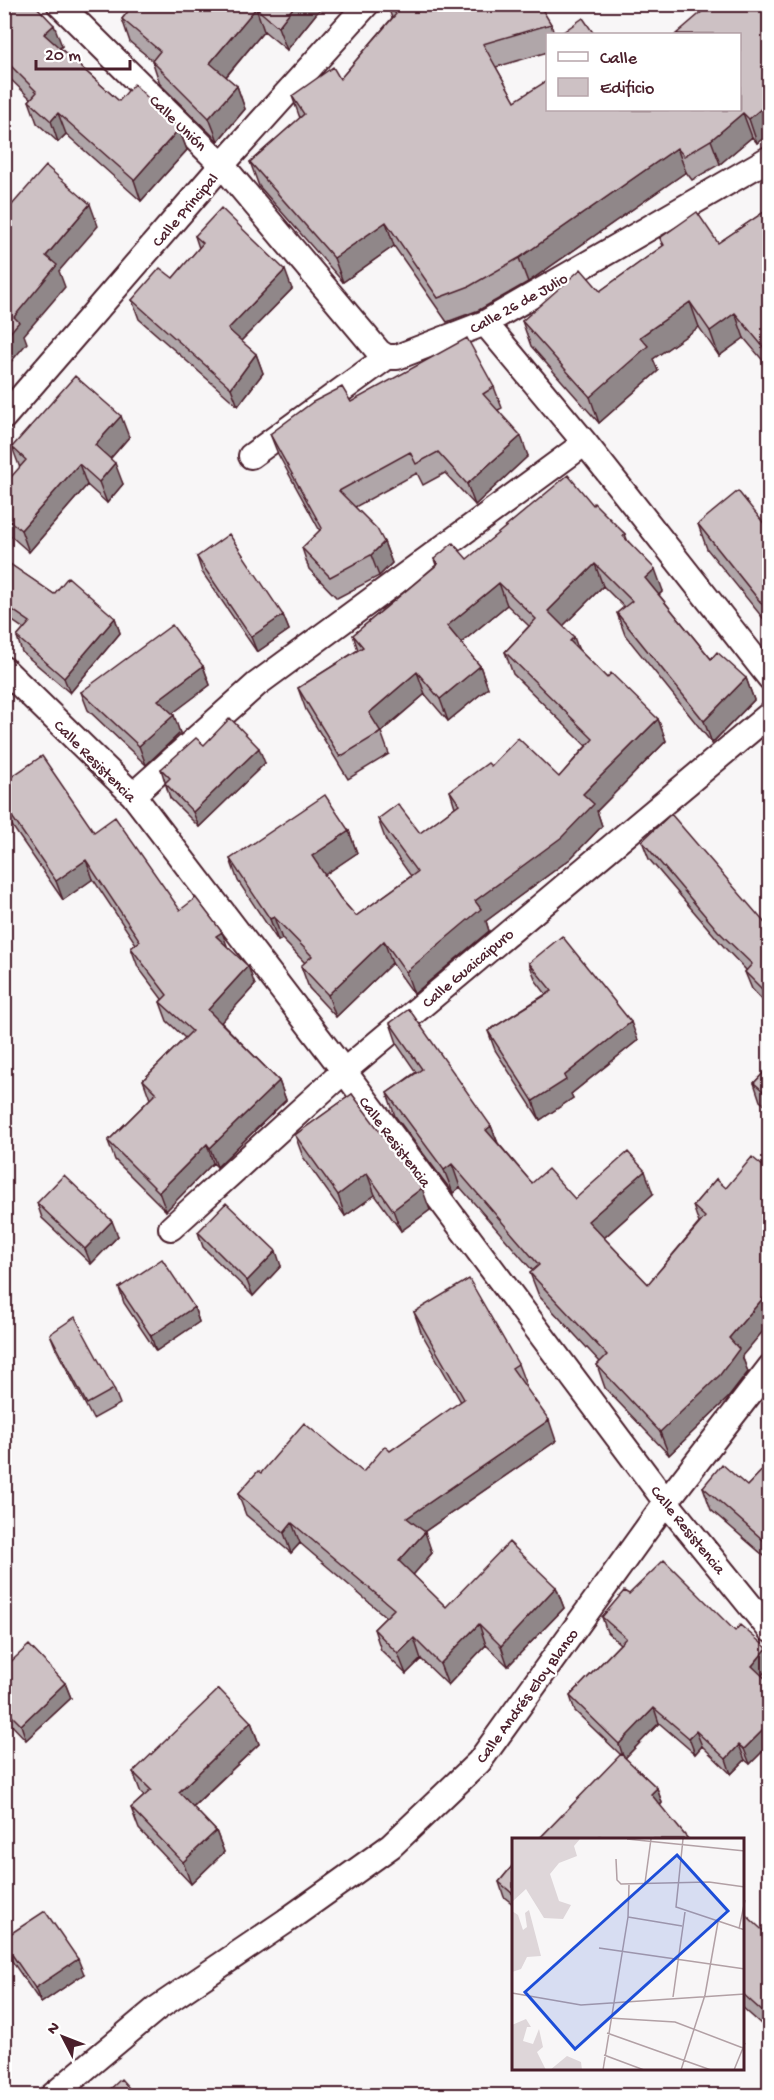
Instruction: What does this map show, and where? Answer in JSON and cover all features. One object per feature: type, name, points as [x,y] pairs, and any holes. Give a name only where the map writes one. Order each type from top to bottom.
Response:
[{"type":"street","name":"Calle Unión","points":[[59,4],[222,165]]},
{"type":"street","name":"Calle Principal","points":[[4,417],[222,165],[367,4]]},
{"type":"street","name":"Calle 26 de Julio","points":[[387,357],[396,357],[485,323],[770,158]]},
{"type":"street","points":[[222,165],[379,352],[387,357],[251,456]]},
{"type":"street","points":[[485,323],[585,443],[770,678]]},
{"type":"street","points":[[133,795],[257,684],[585,443]]},
{"type":"street","name":"Calle Resistencia","points":[[4,669],[133,795],[344,1071],[666,1502],[770,1630]]},
{"type":"street","name":"Calle Guaicaipuro","points":[[171,1228],[344,1071],[770,714]]},
{"type":"street","name":"Calle Andrés Eloy Blanco","points":[[52,2096],[156,2009],[286,1922],[391,1846],[479,1762],[666,1502],[770,1367]]},
{"type":"building","points":[[4,4],[34,4],[54,25],[44,34],[119,101],[134,84],[179,129],[134,180],[58,113],[51,121],[29,101],[37,92],[4,59]]},
{"type":"building","points":[[134,4],[296,4],[278,27],[256,8],[210,63],[237,86],[209,118],[152,61],[160,51],[122,19]]},
{"type":"building","points":[[387,4],[539,4],[551,24],[483,44],[515,101],[546,81],[546,111],[741,111],[741,33],[677,33],[711,4],[770,4],[770,101],[749,119],[743,113],[711,140],[684,156],[677,148],[519,258],[470,286],[438,298],[386,222],[334,258],[250,162],[304,114],[292,96],[333,67],[340,79],[396,14]]},
{"type":"building","points":[[583,18],[593,33],[564,33]]},
{"type":"building","points":[[46,166],[90,204],[46,256],[57,265],[14,317],[19,322],[4,340],[4,214]]},
{"type":"building","points":[[221,208],[285,270],[228,329],[256,354],[231,388],[132,300],[160,268],[173,278],[203,243],[195,236]]},
{"type":"building","points":[[770,208],[770,355],[735,313],[710,331],[690,302],[640,337],[648,346],[590,397],[522,321],[581,269],[600,291],[664,245],[660,238],[697,212],[718,243]]},
{"type":"building","points":[[467,338],[494,387],[483,394],[521,436],[467,484],[438,452],[416,464],[410,452],[339,491],[377,529],[384,542],[371,555],[330,577],[302,548],[322,528],[270,434],[313,402],[342,387],[351,402]]},
{"type":"building","points":[[75,376],[121,416],[95,445],[115,463],[99,482],[79,464],[21,530],[4,516],[4,485],[26,460],[12,447]]},
{"type":"building","points":[[568,475],[593,505],[594,503],[625,534],[623,536],[655,569],[645,578],[711,659],[717,652],[746,678],[704,721],[617,613],[632,601],[595,564],[548,611],[574,637],[570,641],[607,678],[611,673],[658,719],[583,794],[594,804],[562,837],[475,901],[481,909],[406,972],[384,941],[328,995],[301,966],[312,956],[274,917],[270,919],[230,859],[325,795],[349,831],[312,856],[340,898],[356,916],[417,872],[378,819],[398,804],[420,833],[459,804],[450,791],[488,763],[491,766],[518,738],[559,777],[593,739],[505,652],[536,619],[499,583],[447,626],[480,666],[440,699],[417,672],[369,713],[381,732],[340,757],[298,688],[363,647],[353,635],[438,564],[434,559],[453,543],[467,559]]},
{"type":"building","points":[[738,491],[770,531],[770,614],[698,524]]},
{"type":"building","points":[[229,534],[283,615],[251,637],[197,557]]},
{"type":"building","points":[[4,560],[54,594],[68,577],[115,618],[64,678],[17,637],[30,622],[4,604]]},
{"type":"building","points":[[172,625],[203,666],[158,700],[174,715],[139,746],[81,692]]},
{"type":"building","points":[[230,718],[259,748],[193,812],[165,783],[170,778],[161,769],[196,738],[204,745]]},
{"type":"building","points":[[42,756],[94,832],[115,817],[180,910],[196,898],[222,932],[216,936],[248,966],[208,1010],[279,1081],[210,1148],[207,1144],[159,1192],[108,1141],[156,1093],[143,1080],[192,1031],[160,1002],[167,995],[131,948],[140,941],[86,860],[56,881],[4,805],[4,782]]},
{"type":"building","points":[[671,814],[770,929],[770,997],[745,972],[752,964],[718,931],[642,841]]},
{"type":"building","points":[[562,936],[631,1022],[564,1076],[566,1080],[533,1101],[488,1031],[552,991],[529,963]]},
{"type":"building","points":[[409,1009],[491,1126],[486,1130],[532,1183],[548,1169],[575,1199],[628,1152],[645,1171],[588,1221],[648,1284],[705,1217],[693,1206],[716,1179],[726,1188],[752,1157],[770,1172],[770,1290],[729,1338],[739,1349],[720,1375],[660,1432],[597,1365],[607,1355],[530,1273],[539,1265],[452,1164],[444,1170],[387,1093],[422,1069],[390,1023]]},
{"type":"building","points":[[770,1066],[770,1097],[754,1083]]},
{"type":"building","points":[[352,1094],[422,1188],[393,1210],[367,1173],[338,1195],[295,1135]]},
{"type":"building","points":[[64,1175],[112,1221],[85,1249],[37,1203]]},
{"type":"building","points":[[226,1203],[276,1251],[247,1281],[198,1232]]},
{"type":"building","points":[[162,1259],[194,1307],[151,1336],[119,1288]]},
{"type":"building","points":[[469,1279],[518,1364],[512,1368],[549,1420],[407,1518],[425,1532],[399,1561],[446,1607],[509,1542],[556,1587],[501,1646],[479,1624],[440,1664],[414,1638],[398,1654],[374,1629],[394,1609],[292,1523],[284,1533],[238,1494],[258,1471],[261,1473],[304,1423],[363,1472],[385,1446],[390,1451],[464,1399],[414,1312]]},
{"type":"building","points":[[75,1317],[114,1389],[87,1404],[50,1334]]},
{"type":"building","points":[[770,1462],[770,1546],[703,1487],[722,1464],[747,1486]]},
{"type":"building","points":[[664,1560],[735,1631],[740,1625],[767,1648],[752,1666],[770,1683],[770,1723],[744,1749],[739,1745],[726,1759],[696,1731],[689,1738],[654,1708],[619,1744],[570,1696],[626,1638],[602,1617],[624,1591],[629,1594]]},
{"type":"building","points":[[29,1645],[65,1683],[21,1725],[4,1708],[4,1668]]},
{"type":"building","points":[[219,1689],[251,1722],[179,1792],[216,1831],[183,1862],[131,1808],[151,1790],[133,1772]]},
{"type":"building","points":[[621,1754],[657,1788],[651,1794],[687,1838],[601,1838],[600,1836],[599,1838],[540,1838]]},
{"type":"building","points":[[770,1836],[770,1847],[764,1843]]},
{"type":"building","points":[[512,1866],[512,1893],[499,1882]]},
{"type":"building","points":[[45,1911],[78,1959],[35,1988],[4,1943],[4,1938]]},
{"type":"building","points":[[747,1916],[770,1937],[770,2008],[764,2013],[744,1995],[744,1918]]},
{"type":"building","points":[[121,2079],[136,2096],[103,2096]]}]
